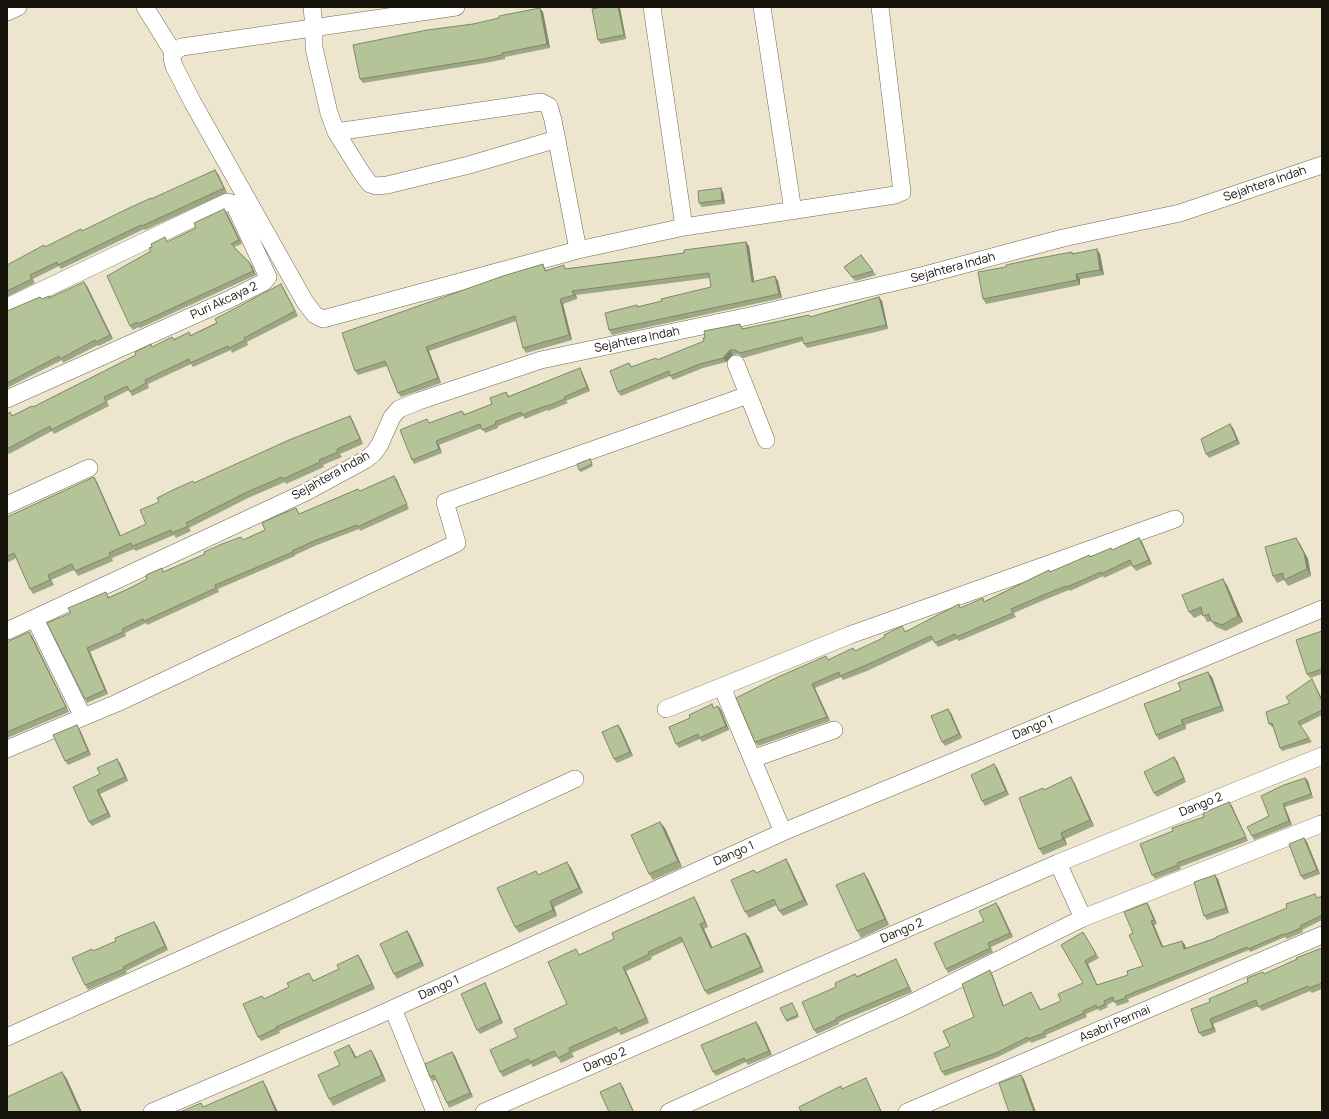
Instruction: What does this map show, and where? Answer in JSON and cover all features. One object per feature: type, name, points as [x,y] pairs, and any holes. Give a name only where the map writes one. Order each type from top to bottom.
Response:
[{"type":"street","points":[[7,12],[18,7]]},
{"type":"street","points":[[145,7],[173,52],[172,58],[174,66],[193,103],[305,302],[315,314],[323,319],[578,250],[684,227],[895,196],[902,192],[880,7]]},
{"type":"street","points":[[312,7],[314,48],[328,113],[336,132],[362,175],[370,184],[376,186],[469,165],[557,139]]},
{"type":"street","points":[[173,52],[182,47],[456,7]]},
{"type":"street","points":[[652,7],[684,227]]},
{"type":"street","points":[[762,7],[793,211]]},
{"type":"street","points":[[336,132],[541,102],[549,106],[557,139],[578,250]]},
{"type":"street","name":"Sejahtera Indah","points":[[7,632],[306,492],[365,460],[374,453],[380,444],[392,417],[399,409],[419,401],[541,360],[754,315],[922,276],[1063,238],[1180,213],[1322,165]]},
{"type":"street","name":"Puri Akcaya 2","points":[[7,307],[227,202],[234,204],[268,277],[264,282],[228,300],[7,399]]},
{"type":"street","points":[[736,364],[766,440]]},
{"type":"street","points":[[7,749],[117,703],[457,543],[445,502],[748,395]]},
{"type":"street","points":[[7,505],[89,468]]},
{"type":"street","points":[[666,709],[850,635],[1175,519]]},
{"type":"street","name":"Dango 1","points":[[152,1112],[393,1009],[783,832],[1322,609]]},
{"type":"street","points":[[35,619],[83,717]]},
{"type":"street","points":[[722,687],[783,832]]},
{"type":"street","points":[[752,759],[834,730]]},
{"type":"street","name":"Dango 2","points":[[484,1112],[1058,863],[1322,756]]},
{"type":"street","points":[[7,1037],[269,920],[575,778]]},
{"type":"street","points":[[669,1112],[907,1004],[1083,918],[1321,824]]},
{"type":"street","points":[[1058,863],[1083,918]]},
{"type":"street","name":"Asabri Permai","points":[[907,1112],[1322,935]]},
{"type":"street","points":[[393,1009],[435,1112]]},
{"type":"building","points":[[602,7],[618,7],[624,35],[598,40],[592,9]]},
{"type":"building","points":[[540,8],[547,44],[502,53],[502,55],[483,59],[360,79],[353,45],[427,30],[473,24],[499,18],[499,16]]},
{"type":"building","points":[[215,170],[224,188],[142,226],[141,225],[58,265],[57,262],[30,275],[32,279],[7,291],[7,265],[44,245],[45,247],[81,229],[82,231],[127,209]]},
{"type":"building","points":[[721,188],[722,200],[699,203],[698,191]]},
{"type":"building","points":[[224,209],[239,240],[231,244],[249,262],[253,271],[138,324],[137,322],[130,326],[107,276],[151,251],[149,248],[152,247],[151,244],[165,237],[167,242],[196,228],[194,223]]},
{"type":"building","points":[[746,242],[752,282],[775,276],[779,294],[609,330],[605,313],[637,305],[637,307],[662,301],[661,299],[711,287],[709,273],[572,291],[574,295],[560,299],[569,335],[523,348],[515,316],[426,347],[438,378],[398,393],[385,361],[355,371],[342,333],[503,276],[543,264],[545,271],[564,265],[565,269],[684,253],[684,250]]},
{"type":"building","points":[[1097,249],[1100,270],[1076,274],[1077,280],[983,299],[978,272],[1006,267],[1006,265],[1029,260]]},
{"type":"building","points":[[861,255],[873,271],[852,277],[844,267]]},
{"type":"building","points":[[84,282],[110,335],[96,342],[95,340],[60,359],[59,356],[7,383],[7,311],[40,297],[42,299],[49,296],[49,298]]},
{"type":"building","points":[[281,284],[295,311],[244,338],[245,340],[229,348],[228,346],[190,363],[189,359],[145,380],[146,383],[130,392],[127,386],[104,397],[106,402],[51,430],[50,426],[7,449],[7,414],[10,412],[12,416],[32,406],[33,407],[136,355],[135,352],[151,344],[152,347],[172,337],[174,340],[189,332],[190,336],[217,323],[215,319]]},
{"type":"building","points":[[879,297],[886,325],[804,344],[802,337],[740,353],[735,350],[730,350],[723,358],[700,364],[670,376],[669,371],[618,392],[610,371],[629,363],[631,367],[656,358],[657,360],[704,341],[704,331],[740,324],[742,329],[809,315],[810,317]]},
{"type":"building","points":[[580,368],[587,387],[564,397],[565,399],[522,415],[521,412],[495,422],[496,424],[482,430],[480,424],[436,441],[439,449],[412,460],[400,430],[427,419],[429,423],[462,411],[464,415],[492,404],[490,398],[506,392],[508,397]]},
{"type":"building","points":[[350,416],[360,439],[337,449],[338,452],[319,460],[320,462],[283,479],[282,477],[245,493],[186,523],[188,526],[172,533],[171,530],[133,546],[131,543],[109,553],[110,556],[75,571],[72,564],[48,575],[50,580],[30,589],[14,553],[7,556],[7,517],[94,477],[120,536],[146,524],[140,510],[159,502],[157,498],[289,440]]},
{"type":"building","points":[[1230,424],[1237,440],[1206,454],[1201,439]]},
{"type":"building","points":[[590,459],[592,464],[579,470],[577,464]]},
{"type":"building","points":[[394,476],[407,504],[357,527],[357,525],[314,541],[292,551],[293,552],[215,585],[216,588],[144,621],[143,619],[122,629],[123,632],[87,648],[105,690],[85,699],[47,623],[71,613],[68,608],[106,592],[108,598],[147,579],[146,575],[162,568],[163,572],[205,554],[204,552],[222,544],[241,537],[243,540],[265,530],[262,523],[277,516],[296,508],[299,514],[358,489],[360,491]]},
{"type":"building","points":[[1139,538],[1149,560],[1133,567],[1130,560],[1101,574],[1101,572],[1011,609],[1013,613],[956,637],[955,634],[935,643],[931,636],[840,676],[839,672],[812,684],[827,717],[755,742],[736,698],[778,677],[826,656],[828,660],[853,648],[855,651],[885,637],[884,635],[902,626],[905,632],[959,604],[960,608],[983,598],[984,602],[1049,570],[1050,572],[1089,555],[1090,557],[1111,548],[1112,550]]},
{"type":"building","points":[[1296,538],[1304,553],[1307,569],[1284,580],[1283,573],[1273,576],[1265,547]]},
{"type":"building","points":[[1223,579],[1238,616],[1222,625],[1211,621],[1209,614],[1203,616],[1201,607],[1189,612],[1182,595]]},
{"type":"building","points":[[1322,631],[1322,669],[1307,674],[1296,640]]},
{"type":"building","points":[[29,632],[66,707],[7,732],[7,642]]},
{"type":"building","points":[[1208,672],[1221,706],[1181,720],[1183,724],[1156,735],[1144,704],[1181,690],[1178,683]]},
{"type":"building","points":[[1312,679],[1322,701],[1322,710],[1298,722],[1309,738],[1280,748],[1272,723],[1269,724],[1266,712],[1290,703],[1286,697]]},
{"type":"building","points":[[712,704],[713,708],[718,706],[726,726],[699,738],[698,734],[676,744],[669,727],[690,718],[689,715]]},
{"type":"building","points":[[948,709],[959,734],[942,742],[931,716]]},
{"type":"building","points":[[77,725],[88,751],[65,761],[53,735]]},
{"type":"building","points":[[618,725],[630,752],[614,759],[602,732]]},
{"type":"building","points":[[1174,757],[1184,778],[1154,793],[1144,772]]},
{"type":"building","points":[[117,759],[125,777],[97,790],[108,813],[89,822],[73,787],[100,774],[97,768]]},
{"type":"building","points":[[994,764],[1006,791],[982,801],[971,775]]},
{"type":"building","points":[[1071,777],[1090,820],[1061,833],[1063,839],[1039,849],[1019,798],[1043,788],[1044,790]]},
{"type":"building","points":[[1305,778],[1311,794],[1283,804],[1289,821],[1252,836],[1247,827],[1269,816],[1261,796],[1284,785]]},
{"type":"building","points":[[1229,802],[1246,837],[1177,863],[1178,865],[1152,875],[1140,844],[1173,831],[1172,828],[1204,817],[1203,813]]},
{"type":"building","points":[[660,822],[678,861],[649,874],[631,835]]},
{"type":"building","points":[[1304,838],[1317,870],[1301,876],[1289,844]]},
{"type":"building","points":[[786,859],[804,900],[779,911],[774,899],[745,912],[731,880],[754,870],[756,873]]},
{"type":"building","points":[[567,862],[579,888],[550,901],[553,910],[515,927],[497,888],[536,871],[538,875]]},
{"type":"building","points":[[864,873],[885,919],[857,931],[836,885]]},
{"type":"building","points":[[1215,875],[1226,908],[1204,916],[1194,882]]},
{"type":"building","points":[[1315,894],[1317,898],[1322,896],[1322,915],[1300,926],[1301,928],[1248,949],[1247,947],[1125,996],[1126,998],[1114,1002],[1113,997],[1104,1001],[1105,1004],[1097,1008],[1096,1005],[1083,1011],[1084,1013],[1044,1031],[1044,1033],[1028,1039],[1028,1037],[996,1053],[942,1072],[934,1053],[950,1046],[943,1031],[974,1017],[962,984],[990,970],[1003,1006],[1031,992],[1040,1010],[1061,1001],[1058,994],[1083,983],[1061,945],[1083,932],[1096,954],[1085,961],[1097,985],[1128,975],[1127,971],[1143,966],[1129,935],[1133,933],[1124,912],[1147,903],[1154,920],[1151,921],[1162,947],[1182,941],[1184,949],[1216,938],[1287,908],[1286,904]]},
{"type":"building","points":[[694,897],[705,922],[700,924],[711,948],[745,933],[761,967],[705,991],[681,937],[648,952],[649,954],[623,967],[646,1018],[618,1031],[616,1027],[569,1048],[570,1052],[558,1058],[554,1051],[530,1062],[528,1059],[500,1072],[490,1050],[518,1037],[514,1029],[567,1004],[548,962],[576,949],[579,955],[614,939],[612,933]]},
{"type":"building","points":[[996,903],[1010,933],[988,943],[990,948],[946,969],[934,943],[984,921],[979,911]]},
{"type":"building","points":[[154,922],[165,946],[123,967],[124,969],[85,985],[72,958],[116,941],[115,938]]},
{"type":"building","points":[[407,931],[421,962],[394,974],[380,944]]},
{"type":"building","points":[[1322,948],[1322,983],[1309,988],[1308,986],[1258,1007],[1256,1000],[1210,1019],[1213,1028],[1199,1033],[1191,1009],[1210,1002],[1209,999],[1248,982],[1247,978],[1263,972],[1264,974],[1297,959],[1296,958]]},
{"type":"building","points":[[358,955],[372,984],[276,1027],[277,1028],[258,1037],[243,1004],[262,996],[264,999],[289,987],[287,983],[309,973],[313,981],[339,969],[337,965]]},
{"type":"building","points":[[896,959],[909,987],[836,1018],[836,1020],[814,1030],[802,1002],[836,987],[835,983],[855,974],[857,977]]},
{"type":"building","points":[[485,983],[500,1019],[477,1030],[461,994]]},
{"type":"building","points":[[792,1003],[798,1015],[786,1020],[780,1008]]},
{"type":"building","points":[[756,1022],[769,1051],[745,1061],[744,1058],[713,1072],[701,1045]]},
{"type":"building","points":[[349,1045],[355,1058],[371,1050],[382,1075],[329,1099],[318,1075],[340,1065],[334,1052]]},
{"type":"building","points":[[452,1052],[470,1093],[447,1103],[434,1075],[430,1077],[425,1064]]},
{"type":"building","points":[[62,1072],[80,1112],[7,1112],[7,1097]]},
{"type":"building","points":[[1021,1075],[1034,1112],[1009,1112],[999,1083]]},
{"type":"building","points":[[866,1078],[881,1112],[801,1112],[799,1107],[841,1086],[842,1089]]},
{"type":"building","points":[[263,1081],[276,1112],[180,1112],[201,1103],[203,1107]]},
{"type":"building","points":[[620,1083],[633,1111],[609,1112],[600,1092]]}]
